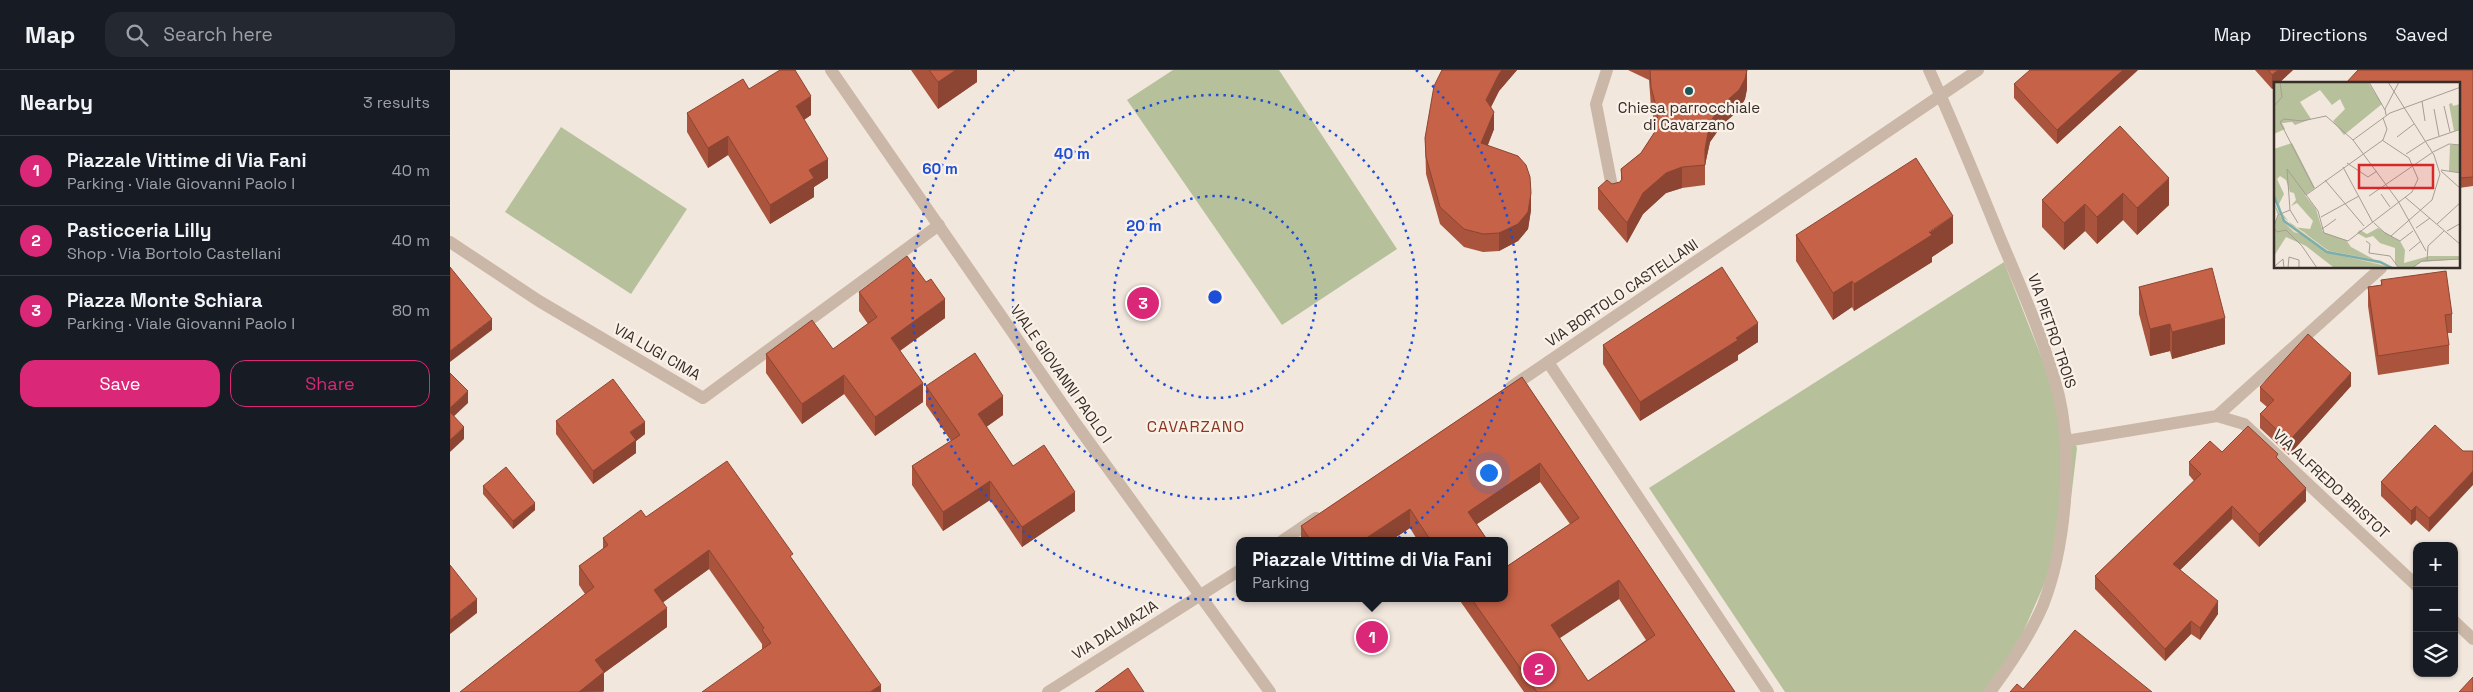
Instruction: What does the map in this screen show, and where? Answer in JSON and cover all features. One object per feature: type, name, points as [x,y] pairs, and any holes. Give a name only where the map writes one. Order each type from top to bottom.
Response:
[{"type":"street","name":"VIALE GIOVANNI PAOLO I","points":[[831,70],[1076,424],[1270,692]]},
{"type":"street","points":[[1607,70],[1596,104],[1614,197]]},
{"type":"street","name":"VIA PIETRO TROIS","points":[[1929,70],[2047,354],[2059,398],[2066,441],[2066,481],[2062,519],[2054,565],[2042,605],[2021,647],[1990,692]]},
{"type":"street","name":"VIA BORTOLO CASTELLANI","points":[[1500,394],[1941,97],[1978,70]]},
{"type":"street","name":"VIA LUGI CIMA","points":[[450,242],[539,301],[703,398],[938,225]]},
{"type":"street","points":[[2217,416],[2380,269]]},
{"type":"street","points":[[1548,362],[1768,692]]},
{"type":"street","name":"VIA ALFREDO BRISTOT","points":[[2066,441],[2217,416],[2244,424],[2413,582]]},
{"type":"street","points":[[1288,537],[1324,513]]},
{"type":"street","points":[[1200,596],[1236,573]]},
{"type":"street","name":"VIA DALMAZIA","points":[[1048,692],[1200,596]]},
{"type":"street","points":[[2458,625],[2473,639]]},
{"type":"green space","points":[[1173,70],[1279,70],[1397,249],[1282,325],[1127,100]]},
{"type":"green space","points":[[561,127],[687,209],[631,294],[505,212]]},
{"type":"green space","points":[[2004,262],[2077,448],[2067,532],[1997,692],[1785,692],[1649,488]]},
{"type":"building","points":[[780,70],[795,70],[811,96],[796,106],[828,159],[809,170],[814,178],[770,205],[728,136],[708,148],[687,113],[743,79],[749,89]]},
{"type":"building","points":[[929,70],[956,70],[938,82]]},
{"type":"building","points":[[1442,70],[1502,70],[1486,100],[1494,112],[1481,143],[1518,156],[1526,165],[1530,177],[1531,193],[1528,212],[1518,224],[1499,233],[1483,234],[1464,229],[1440,207],[1426,157],[1425,138],[1434,86]]},
{"type":"building","points":[[1650,70],[1747,70],[1739,90],[1722,105],[1710,122],[1705,149],[1705,165],[1682,167],[1666,173],[1643,193],[1627,223],[1598,188],[1607,180],[1612,184],[1620,182],[1622,179],[1621,169],[1641,153],[1656,130],[1658,114],[1651,87]]},
{"type":"building","points":[[2030,70],[2123,70],[2057,130],[2014,84]]},
{"type":"building","points":[[2268,70],[2278,70],[2272,75]]},
{"type":"building","points":[[2358,70],[2473,70],[2473,177],[2460,178],[2460,82],[2347,82]]},
{"type":"building","points":[[2120,126],[2169,178],[2137,208],[2123,193],[2097,217],[2085,204],[2064,223],[2042,200]]},
{"type":"building","points":[[1916,158],[1953,216],[1929,232],[1932,235],[1854,284],[1852,281],[1833,293],[1796,235]]},
{"type":"building","points":[[907,256],[926,282],[931,279],[945,299],[891,338],[923,383],[875,417],[844,375],[802,404],[766,354],[812,320],[833,349],[877,317],[859,292]]},
{"type":"building","points":[[450,267],[492,319],[450,351]]},
{"type":"building","points":[[1722,267],[1758,323],[1736,338],[1738,340],[1640,402],[1603,345]]},
{"type":"building","points":[[2212,268],[2225,318],[2172,332],[2170,324],[2150,329],[2139,287]]},
{"type":"building","points":[[2446,271],[2452,314],[2445,315],[2449,345],[2378,356],[2368,287],[2382,285],[2381,280]]},
{"type":"building","points":[[2308,334],[2351,373],[2289,441],[2260,414],[2274,400],[2260,387]]},
{"type":"building","points":[[975,353],[1003,396],[978,414],[1013,466],[1044,445],[1075,492],[1022,527],[990,481],[943,512],[912,466],[960,435],[926,386]]},
{"type":"building","points":[[450,373],[468,391],[450,408]]},
{"type":"building","points":[[1522,377],[1735,692],[1537,692],[1474,602],[1508,602],[1508,566],[1579,518],[1540,463],[1468,512],[1485,537],[1428,537],[1410,509],[1368,537],[1308,537],[1301,526]],"holes":[[[1619,580],[1655,635],[1588,681],[1551,625]]]},
{"type":"building","points":[[613,379],[645,422],[630,432],[636,440],[593,471],[556,421]]},
{"type":"building","points":[[450,412],[464,427],[450,440]]},
{"type":"building","points":[[2435,425],[2463,451],[2473,451],[2473,471],[2429,518],[2416,506],[2411,511],[2381,482]]},
{"type":"building","points":[[2248,426],[2278,454],[2276,457],[2306,488],[2259,534],[2232,506],[2173,564],[2218,601],[2200,628],[2191,621],[2165,649],[2095,576],[2201,474],[2189,462],[2210,441],[2222,452]]},
{"type":"building","points":[[727,461],[793,554],[790,556],[881,685],[870,692],[702,692],[771,643],[762,630],[764,628],[709,550],[654,590],[667,608],[595,660],[604,672],[579,692],[460,692],[594,587],[579,566],[608,545],[603,538],[641,510],[646,517]]},
{"type":"building","points":[[506,467],[535,503],[513,521],[483,486]]},
{"type":"building","points":[[450,565],[477,599],[450,620]]},
{"type":"building","points":[[2075,630],[2152,692],[2010,692],[2017,684],[2023,689]]},
{"type":"building","points":[[1128,668],[1144,692],[1095,692]]},
{"type":"building","points":[[2473,677],[2473,692],[2459,692]]},
{"type":"place","name":"Chiesa parrocchiale di Cavarzano","points":[[1689,91]]},
{"type":"place","name":"Piazza Monte Schiara","points":[[1143,303]]},
{"type":"place","name":"Piazzale Vittime di Via Fani","points":[[1372,637]]},
{"type":"place","name":"Pasticceria Lilly","points":[[1539,669]]},
{"type":"district","name":"CAVARZANO","points":[[1196,426]]}]
